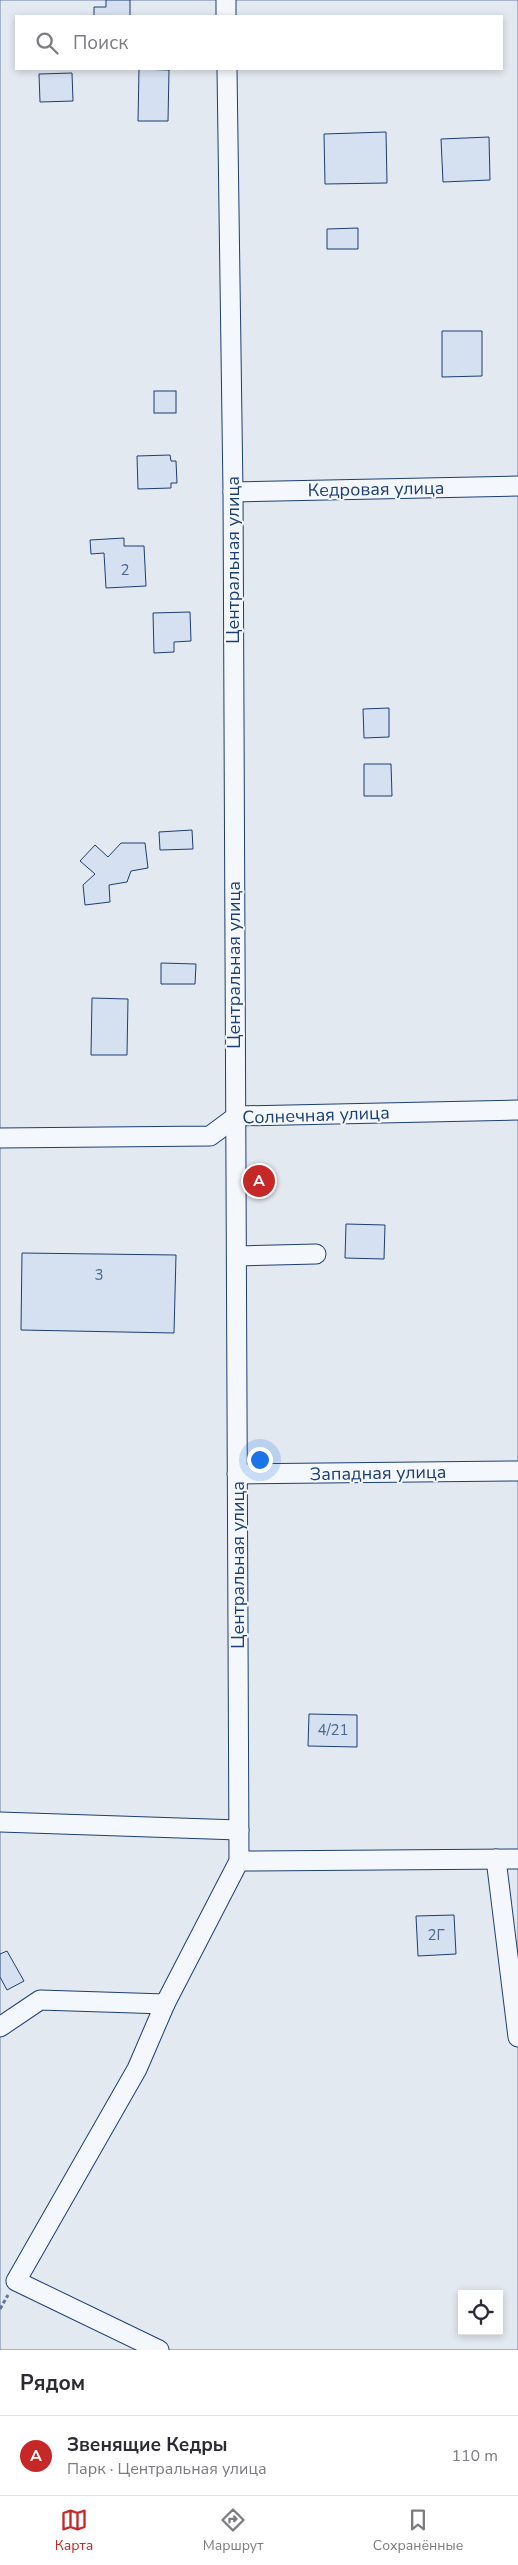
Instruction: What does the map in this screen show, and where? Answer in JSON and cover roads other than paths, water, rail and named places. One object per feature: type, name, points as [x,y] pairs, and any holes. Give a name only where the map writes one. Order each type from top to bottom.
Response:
[{"type":"street","points":[[226,0],[226,15]]},
{"type":"street","name":"Центральная улица","points":[[227,70],[233,492],[234,1097],[236,1116],[238,1256],[239,1861]]},
{"type":"street","name":"Кедровая улица","points":[[233,492],[518,486]]},
{"type":"street","name":"Солнечная улица","points":[[0,1138],[210,1136],[236,1116],[518,1110]]},
{"type":"street","points":[[238,1256],[316,1254]]},
{"type":"street","name":"Западная улица","points":[[237,1474],[518,1472]]},
{"type":"street","points":[[0,1822],[239,1830]]},
{"type":"street","points":[[496,1859],[518,2037]]},
{"type":"street","points":[[159,2350],[16,2281],[137,2069],[164,2004],[239,1861],[518,1859]]},
{"type":"street","points":[[0,2027],[40,2000],[164,2004]]},
{"type":"place","name":"Звенящие Кедры","points":[[259,1181]]}]
